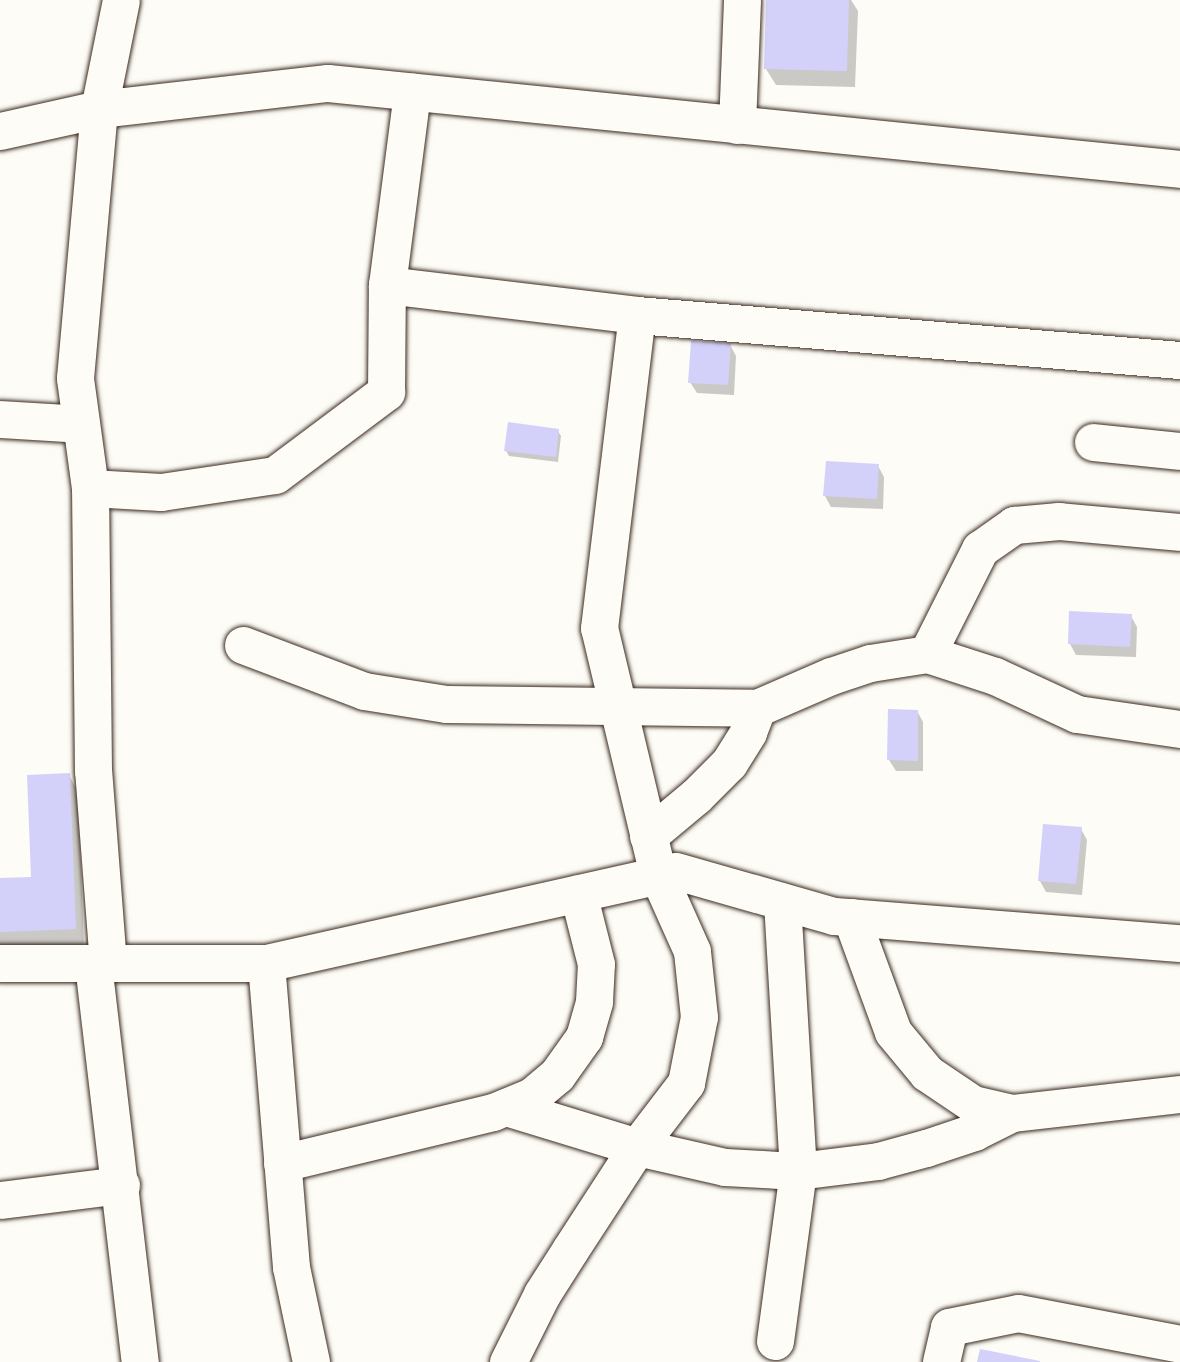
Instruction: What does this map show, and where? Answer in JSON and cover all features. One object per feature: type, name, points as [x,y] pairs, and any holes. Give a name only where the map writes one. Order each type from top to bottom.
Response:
[{"type":"street","points":[[121,0],[99,109],[75,378],[90,488],[93,771],[101,964],[140,1362]]},
{"type":"street","points":[[737,125],[742,0]]},
{"type":"street","points":[[0,131],[99,109],[328,83],[1180,169]]},
{"type":"street","points":[[90,488],[161,492],[275,475],[386,392],[387,285],[412,92]]},
{"type":"street","points":[[387,285],[637,315],[1180,360]]},
{"type":"street","points":[[508,1362],[542,1294],[637,1147],[686,1083],[699,1017],[692,951],[658,875],[599,628],[637,315]]},
{"type":"street","points":[[0,419],[81,424]]},
{"type":"street","points":[[1093,442],[1180,451]]},
{"type":"street","points":[[927,654],[980,549],[1014,525],[1059,521],[1180,532]]},
{"type":"street","points":[[243,645],[364,691],[432,702],[757,708],[844,671],[870,663],[927,654],[995,676],[1077,714],[1180,729]]},
{"type":"street","points":[[648,836],[696,796],[729,763],[748,732],[757,708]]},
{"type":"street","points":[[0,963],[266,963],[676,871],[834,916],[1180,943]]},
{"type":"street","points":[[282,1163],[506,1107],[532,1096],[557,1075],[583,1037],[594,1001],[596,964],[578,892]]},
{"type":"street","points":[[775,1341],[798,1171],[782,901]]},
{"type":"street","points":[[851,917],[893,1032],[926,1073],[973,1104],[1012,1113],[1180,1094]]},
{"type":"street","points":[[266,963],[291,1267],[311,1362]]},
{"type":"street","points":[[506,1107],[637,1147],[725,1167],[798,1171],[878,1161],[926,1148],[974,1132],[1012,1113]]},
{"type":"street","points":[[0,1200],[121,1185]]},
{"type":"street","points":[[941,1362],[949,1327],[1018,1313],[1180,1344]]},
{"type":"building","points":[[766,0],[849,0],[847,71],[764,69]]},
{"type":"building","points":[[691,341],[731,343],[728,385],[688,383]]},
{"type":"building","points":[[508,422],[559,429],[556,457],[504,451]]},
{"type":"building","points":[[826,461],[879,464],[877,499],[823,496]]},
{"type":"building","points":[[1069,611],[1132,614],[1130,647],[1068,644]]},
{"type":"building","points":[[888,709],[918,710],[918,761],[887,760]]},
{"type":"building","points":[[70,773],[76,929],[0,932],[0,878],[31,877],[27,775]]},
{"type":"building","points":[[1043,824],[1082,827],[1076,884],[1038,881]]},
{"type":"building","points":[[980,1349],[1040,1361],[1040,1362],[977,1362]]}]
